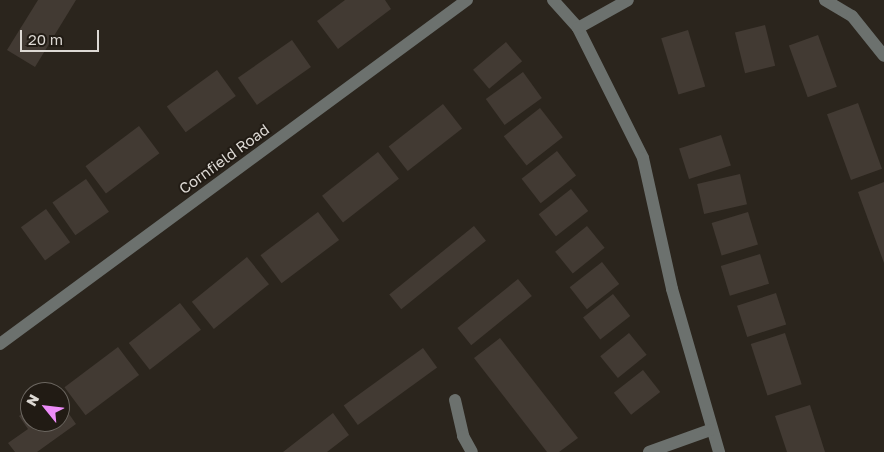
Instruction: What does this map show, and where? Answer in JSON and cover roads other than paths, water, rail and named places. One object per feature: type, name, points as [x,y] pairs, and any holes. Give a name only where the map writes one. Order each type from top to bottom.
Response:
[{"type":"street","name":"Cornfield Road","points":[[0,344],[467,0]]},
{"type":"street","points":[[553,0],[578,28],[643,158],[672,289],[710,430],[719,452]]},
{"type":"street","points":[[578,28],[628,0]]},
{"type":"street","points":[[825,0],[852,16],[884,56]]},
{"type":"street","points":[[455,400],[464,436],[472,452]]},
{"type":"street","points":[[649,452],[710,430]]}]
